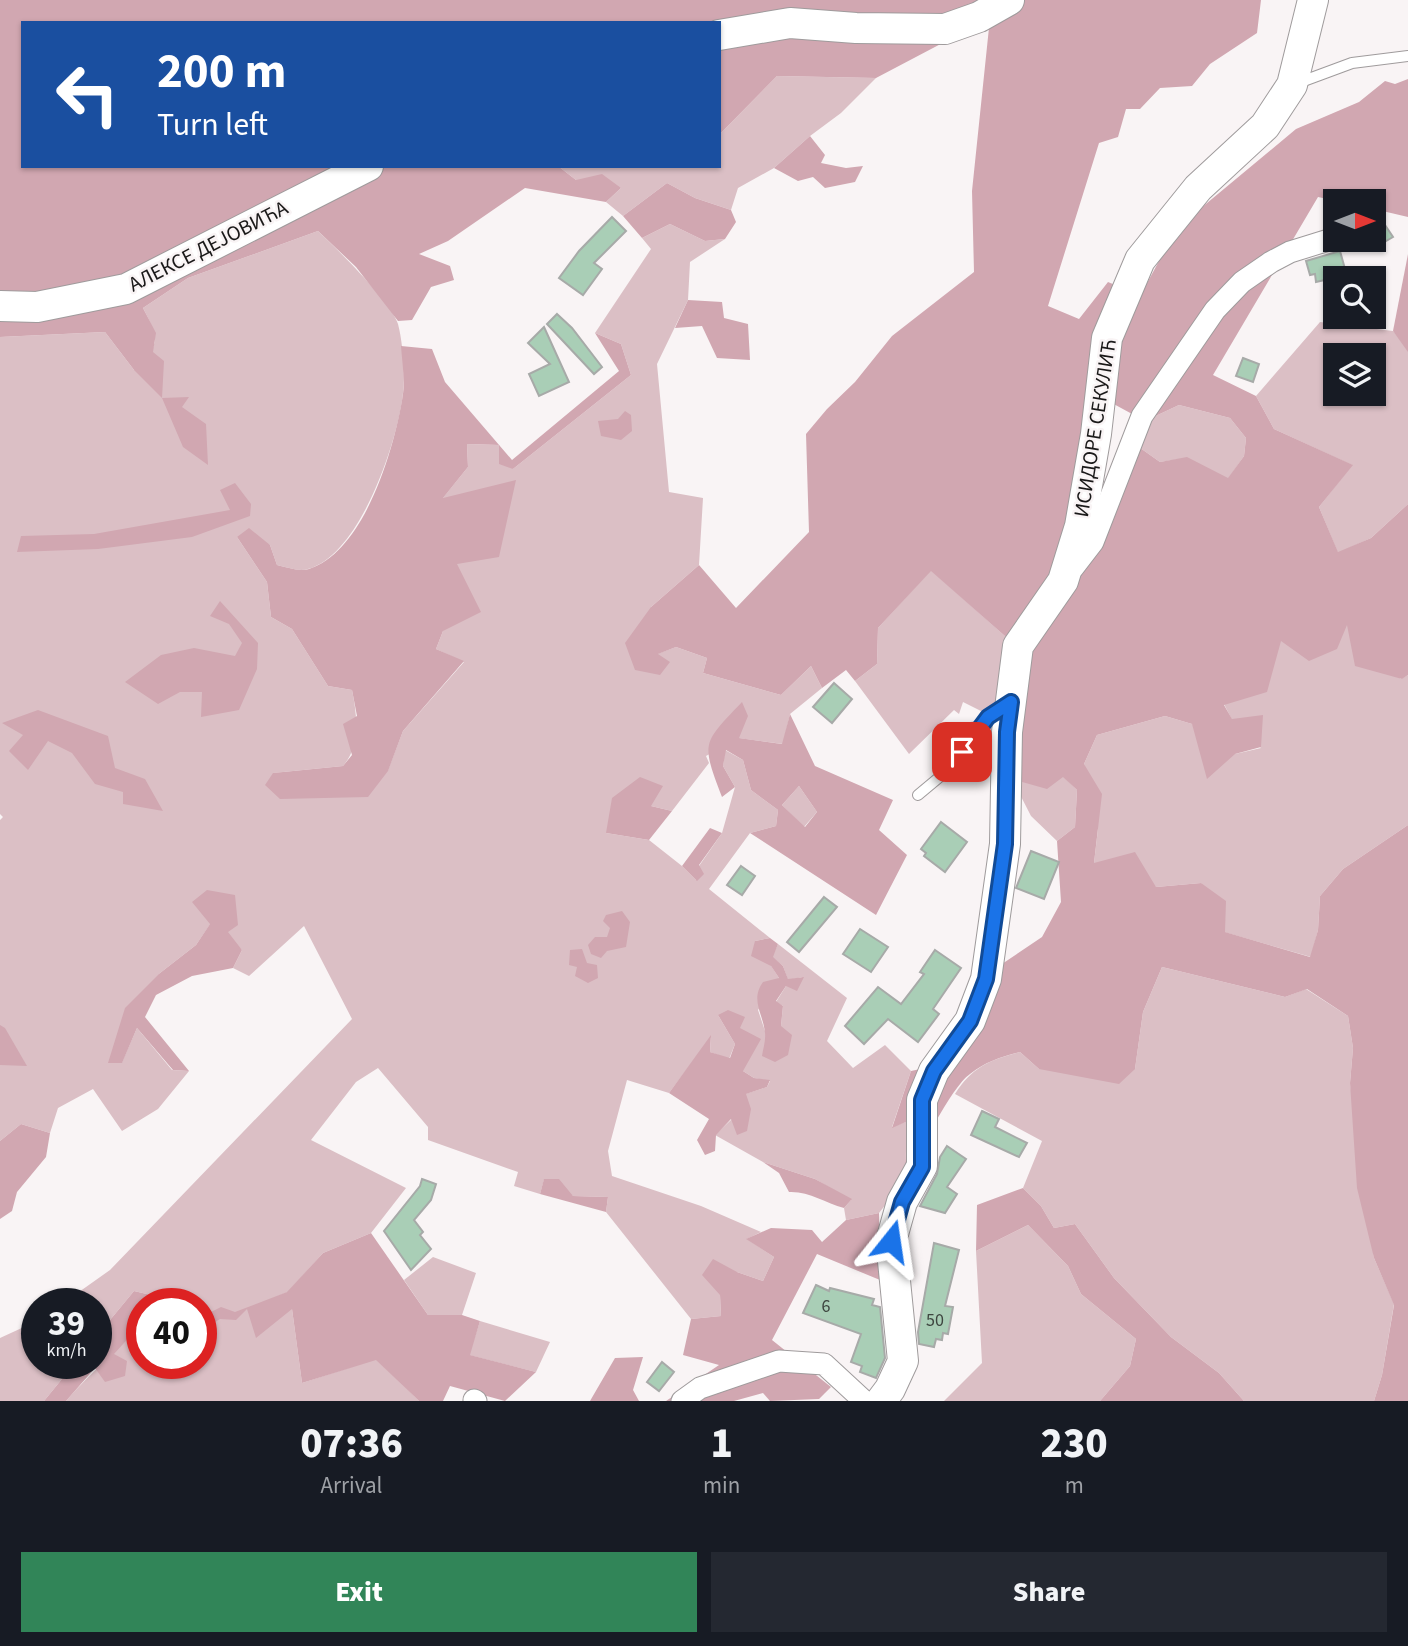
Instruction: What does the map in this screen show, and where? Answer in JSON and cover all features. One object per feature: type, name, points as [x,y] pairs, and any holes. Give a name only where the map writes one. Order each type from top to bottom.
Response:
[{"type":"street","points":[[721,35],[790,23],[856,28],[945,29],[979,18],[1009,0]]},
{"type":"street","points":[[1292,85],[1313,0]]},
{"type":"street","name":"ИСИДОРЕ СЕКУЛИЋ","points":[[1063,581],[1080,526],[1096,434],[1107,338],[1140,260],[1198,188],[1265,126],[1292,85]]},
{"type":"street","name":"АЛЕКСЕ ДЕЈОВИЋА","points":[[0,306],[37,307],[126,289],[364,168]]},
{"type":"street","name":"ИСИДОРЕ СЕКУЛИЋ","points":[[881,1401],[890,1389],[903,1361],[891,1241],[902,1202],[922,1167],[922,1100],[934,1071],[970,1021],[986,979],[1005,844],[1007,732],[1018,646],[1093,542],[1142,416],[1216,310],[1242,282],[1271,262],[1290,252],[1323,242]]},
{"type":"street","points":[[682,1401],[700,1388],[779,1361],[824,1364],[864,1401]]},
{"type":"lane","points":[[1292,85],[1352,63],[1408,56]]},
{"type":"lane","points":[[918,795],[948,770],[988,717],[1011,702]]},
{"type":"shaded area","points":[[0,0],[1261,0],[1257,33],[1210,64],[1192,86],[1160,88],[1140,109],[1126,109],[1118,137],[1099,143],[1048,306],[1079,319],[1108,282],[1120,287],[1071,516],[1041,596],[1006,637],[931,571],[878,628],[877,664],[855,681],[846,670],[822,688],[811,666],[781,695],[703,673],[707,658],[676,647],[658,654],[670,662],[660,675],[635,670],[625,643],[651,607],[699,565],[736,608],[809,532],[806,434],[855,382],[892,336],[974,272],[972,191],[990,18],[876,78],[777,76],[721,133],[721,21],[21,21],[21,168],[561,168],[576,180],[602,174],[621,188],[606,202],[525,188],[448,241],[419,254],[450,266],[454,280],[431,287],[412,320],[398,321],[356,267],[318,231],[188,278],[143,308],[156,333],[153,352],[164,361],[162,398],[134,370],[105,332],[0,337]]},
{"type":"shaded area","points":[[777,76],[876,78],[841,113],[774,168],[738,188],[731,210],[695,198],[667,183],[623,216],[606,202],[621,188],[576,180],[561,168],[721,168],[721,133]]},
{"type":"shaded area","points":[[1408,79],[1408,217],[1386,212],[1386,189],[1323,189],[1323,198],[1318,197],[1213,375],[1256,396],[1274,429],[1353,465],[1319,507],[1338,552],[1371,538],[1408,504],[1408,675],[1402,679],[1355,666],[1347,625],[1337,649],[1309,661],[1281,641],[1267,692],[1224,705],[1232,719],[1263,715],[1261,747],[1235,754],[1207,779],[1192,724],[1165,716],[1097,735],[1084,764],[1102,794],[1094,863],[1135,852],[1156,887],[1201,883],[1226,901],[1225,932],[1310,957],[1318,930],[1320,896],[1343,869],[1408,825],[1408,1401],[1374,1401],[1382,1375],[1394,1305],[1374,1258],[1357,1188],[1350,1083],[1353,1048],[1348,1016],[1307,989],[1285,997],[1162,967],[1143,1012],[1135,1069],[1119,1084],[1039,1069],[1020,1052],[987,1063],[962,1081],[935,1123],[904,1181],[908,1121],[892,1128],[911,1071],[948,1063],[999,966],[1042,937],[1061,902],[1057,841],[1075,827],[1077,790],[1063,777],[1047,789],[1012,779],[1033,641],[1098,549],[1113,521],[1136,445],[1160,462],[1187,457],[1228,478],[1244,456],[1246,438],[1230,418],[1179,405],[1145,421],[1110,402],[1121,331],[1177,228],[1296,129],[1359,102],[1385,81],[1395,84]]},
{"type":"shaded area","points":[[810,136],[825,155],[821,163],[846,168],[863,166],[855,182],[825,188],[813,177],[798,181],[774,168]]},
{"type":"shaded area","points":[[667,183],[695,198],[731,210],[736,222],[725,239],[705,241],[670,224],[642,238],[623,216]]},
{"type":"shaded area","points":[[670,224],[705,241],[725,239],[690,262],[688,300],[657,364],[669,492],[703,498],[699,565],[651,607],[657,654],[676,647],[707,658],[703,673],[781,695],[811,666],[822,688],[790,714],[783,744],[738,738],[706,756],[709,763],[672,811],[651,806],[606,833],[649,840],[696,880],[699,866],[722,833],[735,787],[723,766],[725,750],[743,760],[751,790],[778,810],[776,826],[750,833],[709,889],[770,938],[755,941],[779,978],[758,1010],[766,1034],[781,1026],[783,1006],[776,1002],[786,986],[803,977],[788,980],[783,966],[772,957],[778,944],[847,998],[827,1041],[853,1068],[885,1045],[911,1071],[892,1127],[908,1121],[904,1181],[879,1213],[846,1220],[844,1208],[851,1200],[815,1179],[763,1162],[715,1135],[732,1119],[745,1094],[767,1087],[770,1081],[754,1078],[743,1071],[740,1028],[718,1015],[735,1044],[729,1059],[710,1052],[711,1037],[669,1093],[627,1080],[608,1151],[612,1176],[701,1206],[761,1232],[747,1239],[774,1257],[763,1281],[737,1272],[720,1295],[721,1316],[691,1319],[606,1212],[608,1197],[573,1196],[544,1180],[540,1194],[514,1186],[518,1172],[428,1140],[428,1127],[378,1068],[356,1082],[311,1140],[406,1188],[371,1233],[323,1253],[288,1292],[247,1309],[292,1309],[302,1383],[376,1359],[419,1401],[66,1401],[86,1379],[112,1379],[112,1354],[126,1340],[126,1379],[217,1379],[217,1288],[126,1288],[126,1301],[112,1318],[112,1288],[85,1288],[110,1270],[352,1019],[304,926],[249,976],[233,968],[242,950],[211,923],[196,945],[160,973],[109,1063],[122,1062],[137,1028],[172,1070],[189,1071],[158,1109],[122,1131],[93,1089],[58,1108],[50,1133],[21,1124],[0,1141],[0,820],[3,817],[0,814],[0,337],[105,332],[134,370],[149,354],[155,341],[143,308],[188,278],[318,231],[362,276],[394,315],[398,324],[404,367],[400,414],[373,494],[360,520],[344,542],[327,559],[305,570],[277,565],[270,545],[237,537],[267,582],[271,617],[292,629],[328,686],[352,690],[354,700],[355,739],[349,758],[343,766],[273,773],[388,770],[403,731],[464,662],[436,649],[443,631],[457,564],[442,499],[468,467],[467,444],[499,445],[513,469],[631,375],[621,344],[595,333],[651,249],[642,238]]},
{"type":"shaded area","points":[[1408,254],[1408,352],[1393,331]]},
{"type":"shaded area","points":[[688,300],[722,302],[724,318],[748,324],[750,360],[717,358],[702,326],[675,328]]},
{"type":"shaded area","points":[[1320,322],[1323,322],[1323,329],[1393,331],[1408,348],[1408,504],[1371,538],[1338,553],[1319,507],[1352,465],[1274,429],[1256,396]]},
{"type":"shaded area","points":[[595,333],[621,344],[631,375],[513,469],[499,464],[499,445],[467,444],[468,467],[443,498],[516,480],[499,557],[457,564],[481,612],[443,631],[436,649],[464,661],[403,731],[388,771],[368,797],[280,799],[265,785],[273,773],[343,766],[352,755],[343,724],[357,716],[352,690],[328,686],[292,629],[271,617],[267,582],[237,537],[249,528],[270,545],[277,565],[301,570],[309,569],[329,558],[346,542],[374,495],[393,441],[404,388],[401,346],[432,349],[445,382],[512,460],[619,371]]},
{"type":"shaded area","points":[[189,397],[182,407],[206,424],[208,465],[183,447],[162,398]]},
{"type":"shaded area","points":[[1179,405],[1230,418],[1246,438],[1244,456],[1228,479],[1187,458],[1160,462],[1136,445],[1145,421]]},
{"type":"shaded area","points":[[625,411],[631,415],[632,431],[621,440],[601,436],[598,421],[618,419]]},
{"type":"shaded area","points":[[235,483],[251,504],[250,516],[192,537],[98,549],[17,552],[21,536],[94,534],[230,510],[220,490]]},
{"type":"shaded area","points":[[931,570],[1006,637],[999,688],[1063,776],[1077,790],[1075,827],[1057,841],[1031,816],[1012,779],[966,723],[979,720],[985,713],[963,702],[959,714],[954,710],[909,754],[855,681],[877,664],[878,628]]},
{"type":"shaded area","points":[[220,601],[258,643],[257,669],[239,710],[201,717],[202,692],[180,692],[158,704],[125,682],[161,655],[194,648],[235,656],[242,643],[229,624],[210,616]]},
{"type":"shaded area","points":[[1347,624],[1401,679],[1408,675],[1408,825],[1343,869],[1320,896],[1318,930],[1311,957],[1224,932],[1201,883],[1156,887],[1094,863],[1098,829],[1084,764],[1097,735],[1165,716],[1192,724],[1235,754],[1261,748],[1232,720],[1224,704],[1281,640]]},
{"type":"shaded area","points":[[742,702],[748,716],[739,738],[782,744],[790,714],[815,766],[893,800],[879,830],[907,855],[876,915],[750,833],[776,826],[778,810],[751,790],[743,760],[726,750],[723,766],[735,787],[722,797],[711,765],[709,745],[719,727]],"holes":[[[799,786],[817,812],[805,827],[782,805]]]},
{"type":"shaded area","points":[[38,710],[108,736],[115,768],[145,779],[163,811],[123,804],[123,792],[95,784],[72,753],[48,741],[28,770],[9,751],[23,735],[2,723]]},
{"type":"shaded area","points":[[640,777],[663,786],[651,806],[672,811],[649,840],[606,833],[612,798]]},
{"type":"shaded area","points":[[799,786],[817,812],[804,827],[782,805]]},
{"type":"shaded area","points":[[710,828],[722,833],[699,865],[704,874],[697,881],[682,866]]},
{"type":"shaded area","points":[[207,890],[235,895],[238,925],[228,932],[242,950],[233,968],[192,976],[156,995],[145,1017],[189,1071],[173,1070],[137,1028],[122,1063],[108,1063],[125,1008],[160,973],[196,945],[210,924],[192,902]]},
{"type":"shaded area","points":[[622,911],[630,922],[626,947],[607,951],[601,958],[591,954],[588,945],[595,937],[607,937],[610,928],[603,921],[606,915]]},
{"type":"shaded area","points":[[770,938],[778,944],[773,957],[783,966],[788,979],[804,977],[797,991],[786,986],[776,1001],[783,1006],[781,1026],[792,1035],[788,1055],[775,1062],[762,1056],[765,1036],[757,1001],[763,982],[779,978],[771,966],[751,956],[755,941]]},
{"type":"shaded area","points":[[582,949],[587,963],[597,965],[598,978],[588,983],[575,976],[577,967],[569,965],[570,950]]},
{"type":"shaded area","points":[[1162,967],[1285,997],[1306,989],[1348,1016],[1353,1048],[1350,1083],[1374,1258],[1394,1304],[1382,1375],[1374,1401],[1244,1401],[1219,1373],[1171,1337],[1114,1278],[1075,1224],[1054,1228],[1041,1206],[1023,1188],[1042,1141],[955,1094],[975,1071],[1000,1058],[1020,1052],[1039,1069],[1135,1069],[1143,1012]]},
{"type":"shaded area","points":[[728,1010],[745,1017],[740,1028],[761,1039],[743,1071],[754,1078],[770,1080],[767,1087],[746,1094],[751,1109],[747,1131],[737,1135],[731,1119],[716,1135],[715,1151],[705,1155],[697,1140],[709,1119],[669,1093],[711,1035],[710,1052],[730,1058],[735,1044],[718,1015]]},
{"type":"shaded area","points":[[0,1025],[5,1028],[27,1066],[0,1065]]},
{"type":"shaded area","points":[[21,1124],[50,1133],[46,1157],[17,1192],[12,1211],[0,1219],[0,1141]]},
{"type":"shaded area","points":[[763,1162],[815,1179],[852,1199],[844,1208],[810,1195],[789,1192],[779,1173]]},
{"type":"shaded area","points":[[544,1179],[559,1179],[573,1196],[608,1197],[606,1212],[540,1194]]},
{"type":"shaded area","points":[[1023,1188],[1041,1206],[1054,1228],[1075,1224],[1114,1278],[1171,1337],[1219,1373],[1244,1401],[1100,1401],[1130,1366],[1136,1339],[1081,1294],[1068,1266],[1028,1225],[976,1251],[977,1205]]},
{"type":"shaded area","points":[[879,1213],[880,1280],[817,1254],[772,1340],[831,1387],[819,1399],[770,1401],[763,1393],[734,1401],[666,1401],[719,1365],[683,1355],[691,1319],[721,1316],[720,1295],[702,1275],[713,1259],[737,1272],[763,1281],[774,1257],[746,1239],[771,1228],[812,1230],[822,1242],[846,1220]]},
{"type":"shaded area","points":[[1028,1225],[1068,1266],[1081,1294],[1136,1339],[1130,1366],[1100,1401],[944,1401],[982,1363],[976,1251]]},
{"type":"shaded area","points":[[371,1233],[428,1315],[462,1315],[480,1321],[470,1355],[536,1372],[505,1401],[450,1386],[443,1401],[419,1401],[376,1360],[302,1383],[292,1309],[256,1338],[247,1309],[236,1320],[217,1321],[217,1309],[221,1307],[235,1312],[287,1292],[323,1253]]},
{"type":"shaded area","points":[[433,1257],[476,1273],[462,1315],[428,1315],[404,1280]]},
{"type":"shaded area","points":[[126,1301],[126,1341],[114,1354],[126,1360],[125,1376],[105,1382],[103,1379],[112,1379],[112,1318]]},
{"type":"shaded area","points":[[480,1321],[550,1342],[536,1372],[469,1355]]},
{"type":"shaded area","points":[[21,1328],[21,1379],[62,1379],[44,1401],[0,1401],[0,1338]]},
{"type":"shaded area","points":[[643,1357],[633,1390],[639,1401],[590,1401],[615,1358]]},
{"type":"shaded area","points":[[62,1379],[85,1379],[66,1401],[44,1401]]},
{"type":"building","points":[[612,217],[626,231],[594,263],[602,269],[583,295],[559,278],[579,251]]},
{"type":"building","points":[[1386,226],[1393,237],[1386,241]]},
{"type":"building","points":[[1340,252],[1344,266],[1323,266],[1323,280],[1316,282],[1315,274],[1310,275],[1306,261]]},
{"type":"building","points":[[557,314],[572,328],[602,367],[594,374],[547,324]]},
{"type":"building","points":[[544,327],[569,382],[539,396],[529,374],[550,364],[528,343]]},
{"type":"building","points":[[1243,358],[1259,364],[1253,382],[1236,376]]},
{"type":"building","points":[[834,683],[852,699],[832,723],[813,707]]},
{"type":"building","points":[[976,748],[989,758],[989,769],[983,776],[966,762]]},
{"type":"building","points":[[941,822],[967,842],[945,872],[924,856],[926,853],[921,849]]},
{"type":"building","points":[[1031,851],[1059,862],[1044,899],[1016,888]]},
{"type":"building","points":[[741,866],[755,876],[742,895],[727,885]]},
{"type":"building","points":[[824,897],[837,907],[799,952],[787,942]]},
{"type":"building","points":[[860,929],[888,947],[871,972],[843,954]]},
{"type":"building","points":[[935,950],[961,968],[933,1009],[939,1014],[918,1042],[888,1019],[864,1044],[845,1026],[878,987],[901,1004],[924,974],[920,972]]},
{"type":"building","points":[[982,1111],[999,1119],[995,1127],[1027,1143],[1019,1157],[971,1135]]},
{"type":"building","points":[[947,1146],[966,1159],[947,1187],[957,1194],[945,1213],[920,1206],[937,1174],[940,1157]]},
{"type":"building","points":[[422,1179],[436,1184],[431,1200],[414,1220],[423,1232],[420,1235],[431,1249],[411,1270],[384,1231],[420,1186]]},
{"type":"building","points":[[934,1243],[959,1250],[945,1306],[953,1307],[948,1334],[943,1333],[942,1340],[936,1339],[934,1347],[919,1344],[918,1332]]},
{"type":"building","points":[[816,1285],[829,1291],[830,1288],[874,1299],[872,1305],[880,1307],[885,1358],[876,1378],[860,1372],[862,1366],[851,1362],[861,1334],[803,1313]]},
{"type":"building","points":[[662,1362],[674,1372],[659,1391],[647,1382]]},
{"type":"route","points":[[891,1241],[902,1202],[922,1167],[922,1100],[934,1071],[970,1021],[986,979],[1005,844],[1007,732],[1011,702],[988,717],[962,752]]}]
